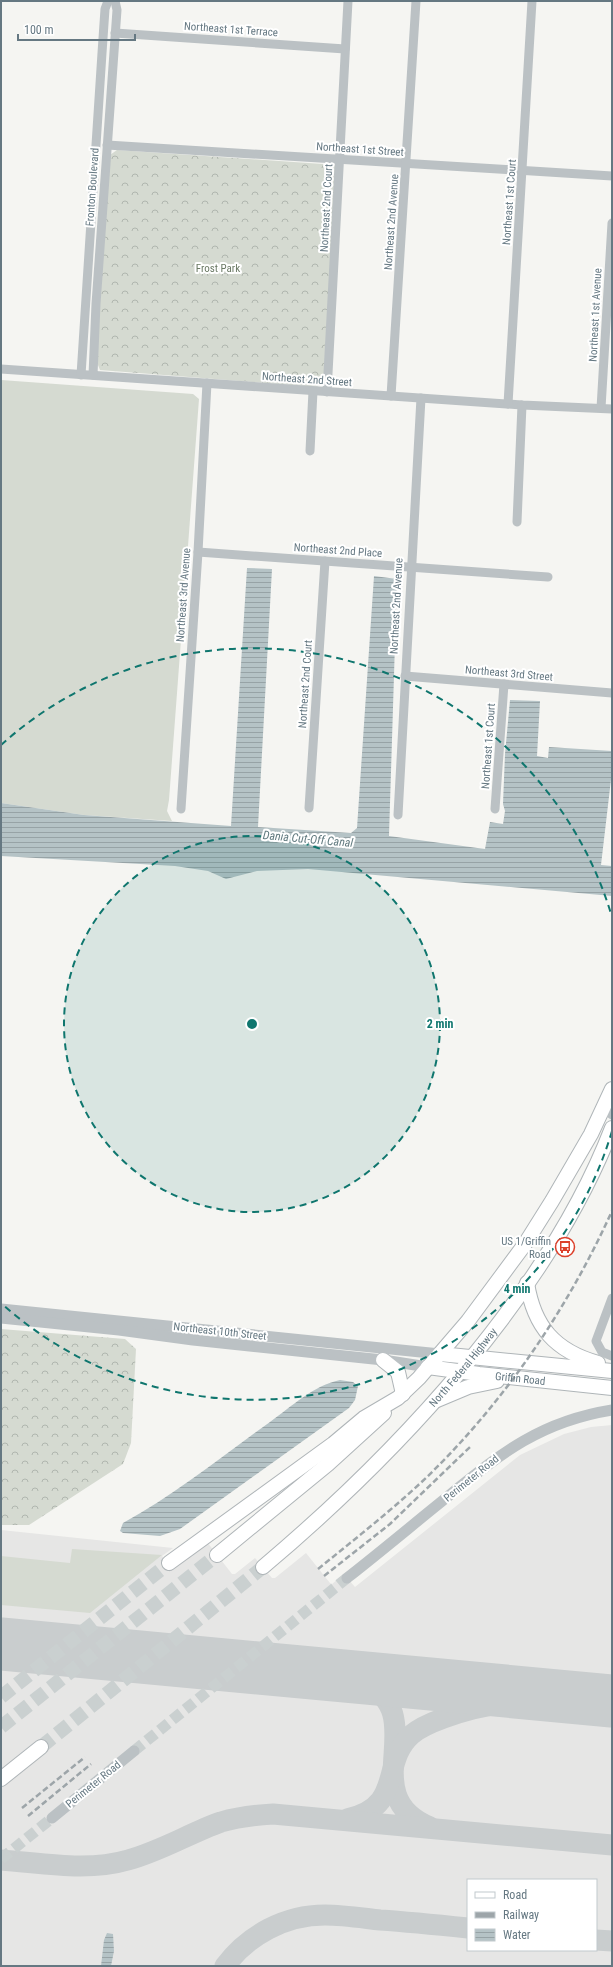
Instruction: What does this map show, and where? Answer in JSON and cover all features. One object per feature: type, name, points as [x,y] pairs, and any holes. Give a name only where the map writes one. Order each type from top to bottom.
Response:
[{"type":"main road","points":[[217,1555],[328,1464],[400,1396],[440,1354],[470,1319],[525,1244],[608,1112],[612,1089]]},
{"type":"main road","name":"North Federal Highway","points":[[263,1567],[346,1493],[434,1401],[471,1357],[527,1283],[556,1239],[586,1186],[612,1128]]},
{"type":"main road","points":[[527,1283],[530,1303],[535,1314],[550,1337],[579,1358],[612,1368]]},
{"type":"main road","name":"Griffin Road","points":[[440,1354],[612,1371]]},
{"type":"main road","points":[[383,1360],[398,1372],[400,1396]]},
{"type":"main road","name":"Griffin Road","points":[[428,1367],[459,1372],[612,1388]]},
{"type":"main road","points":[[434,1401],[468,1386],[515,1378]]},
{"type":"main road","points":[[169,1563],[339,1439],[364,1418],[400,1396]]},
{"type":"main road","points":[[1,1779],[41,1747]]},
{"type":"street","name":"Fronton Boulevard","points":[[81,375],[105,9],[108,1]]},
{"type":"street","name":"Fronton Boulevard","points":[[92,375],[117,10],[115,1]]},
{"type":"street","name":"Northeast 2nd Court","points":[[327,392],[341,159],[348,1]]},
{"type":"street","name":"Northeast 2nd Avenue","points":[[391,396],[407,164],[416,1]]},
{"type":"street","name":"Northeast 1st Court","points":[[508,404],[532,1]]},
{"type":"street","name":"Northeast 1st Terrace","points":[[115,33],[345,49]]},
{"type":"street","name":"Northeast 1st Street","points":[[107,145],[612,176]]},
{"type":"street","name":"Northeast 1st Avenue","points":[[602,408],[612,222]]},
{"type":"street","name":"Northeast 2nd Street","points":[[1,369],[313,392],[612,409]]},
{"type":"street","name":"Northeast 3rd Avenue","points":[[181,809],[198,552],[207,383]]},
{"type":"street","points":[[310,451],[313,392]]},
{"type":"street","name":"Northeast 2nd Avenue","points":[[398,815],[410,567],[421,398]]},
{"type":"street","points":[[517,522],[522,405]]},
{"type":"street","name":"Northeast 2nd Place","points":[[198,552],[548,577]]},
{"type":"street","name":"Northeast 2nd Court","points":[[309,808],[325,561]]},
{"type":"street","name":"Northeast 3rd Street","points":[[405,676],[612,693]]},
{"type":"street","name":"Northeast 1st Court","points":[[495,809],[504,684]]},
{"type":"street","points":[[612,1298],[596,1341],[602,1352],[612,1356]]},
{"type":"street","name":"Northeast 10th Street","points":[[1,1309],[242,1346],[383,1360],[428,1367]]},
{"type":"street","name":"Northeast 10th Street","points":[[1,1318],[79,1321],[440,1354]]},
{"type":"street","name":"Perimeter Road","points":[[347,1578],[476,1474],[516,1444],[564,1422],[612,1410]]},
{"type":"street","name":"Perimeter Road","points":[[52,1818],[134,1751]]},
{"type":"shaded area","points":[[612,1425],[612,1966],[1,1966],[1,1530],[173,1548],[162,1556],[174,1569],[207,1542],[232,1574],[235,1574],[255,1558],[272,1578],[275,1578],[306,1553],[330,1583],[332,1584],[344,1574],[355,1587],[520,1455],[564,1434],[591,1427]]},
{"type":"green space","name":"Frost Park","points":[[117,150],[337,165],[325,379],[323,384],[317,387],[100,370],[96,360],[110,155]]},
{"type":"green space","points":[[1,380],[193,394],[199,399],[167,811],[172,821],[84,815],[1,803]]},
{"type":"green space","points":[[1,1329],[125,1339],[136,1349],[131,1443],[123,1464],[29,1525],[1,1525]]},
{"type":"green space","points":[[72,1549],[162,1555],[90,1613],[1,1605],[1,1556],[70,1563]]},
{"type":"water","name":"Dania Cut-Off Canal","points":[[247,568],[272,569],[258,827],[351,833],[357,828],[374,576],[397,579],[389,836],[485,849],[490,822],[503,824],[505,811],[503,804],[505,754],[510,700],[540,701],[537,756],[548,758],[549,747],[612,751],[612,771],[601,865],[612,866],[612,896],[308,869],[257,871],[226,879],[208,871],[175,866],[1,856],[1,803],[84,815],[231,826]]},
{"type":"water","points":[[340,1380],[353,1382],[358,1386],[355,1400],[349,1408],[180,1529],[160,1536],[123,1533],[120,1531],[123,1523],[180,1488],[303,1397],[321,1387]]},
{"type":"water","points":[[107,1933],[113,1934],[114,1951],[111,1966],[101,1966],[104,1940]]},
{"type":"taxiway","points":[[1,1651],[54,1649]]},
{"type":"taxiway","points":[[332,1675],[364,1683],[384,1697],[393,1714],[395,1734],[393,1776],[397,1796],[408,1813],[430,1827]]},
{"type":"taxiway","points":[[347,1819],[365,1813],[377,1804],[385,1794],[396,1758],[402,1746],[411,1735],[422,1727],[461,1712],[495,1704],[529,1700],[582,1698]]},
{"type":"taxiway","points":[[1,1860],[65,1866],[112,1864],[152,1852],[221,1822],[247,1816],[273,1814],[612,1845]]},
{"type":"taxiway","points":[[225,1966],[234,1955],[256,1936],[282,1923],[310,1916],[339,1916],[467,1928]]},
{"type":"taxiway","points":[[597,1940],[612,1941]]},
{"type":"runway","points":[[1,1644],[612,1701]]},
{"type":"tunnel","points":[[1,1727],[217,1555]]},
{"type":"tunnel","points":[[1,1697],[169,1563]]},
{"type":"tunnel","points":[[41,1747],[263,1567]]},
{"type":"tunnel","points":[[134,1751],[347,1578]]},
{"type":"tunnel","points":[[1,1859],[52,1818]]},
{"type":"railway","points":[[318,1569],[427,1477],[455,1448],[508,1386],[532,1353],[575,1284],[612,1211]]},
{"type":"railway","points":[[324,1576],[390,1524],[470,1447]]},
{"type":"railway","points":[[22,1808],[85,1757]]},
{"type":"railway","points":[[28,1816],[91,1764]]},
{"type":"place","name":"US 1/Griffin Road","points":[[565,1247]]}]
